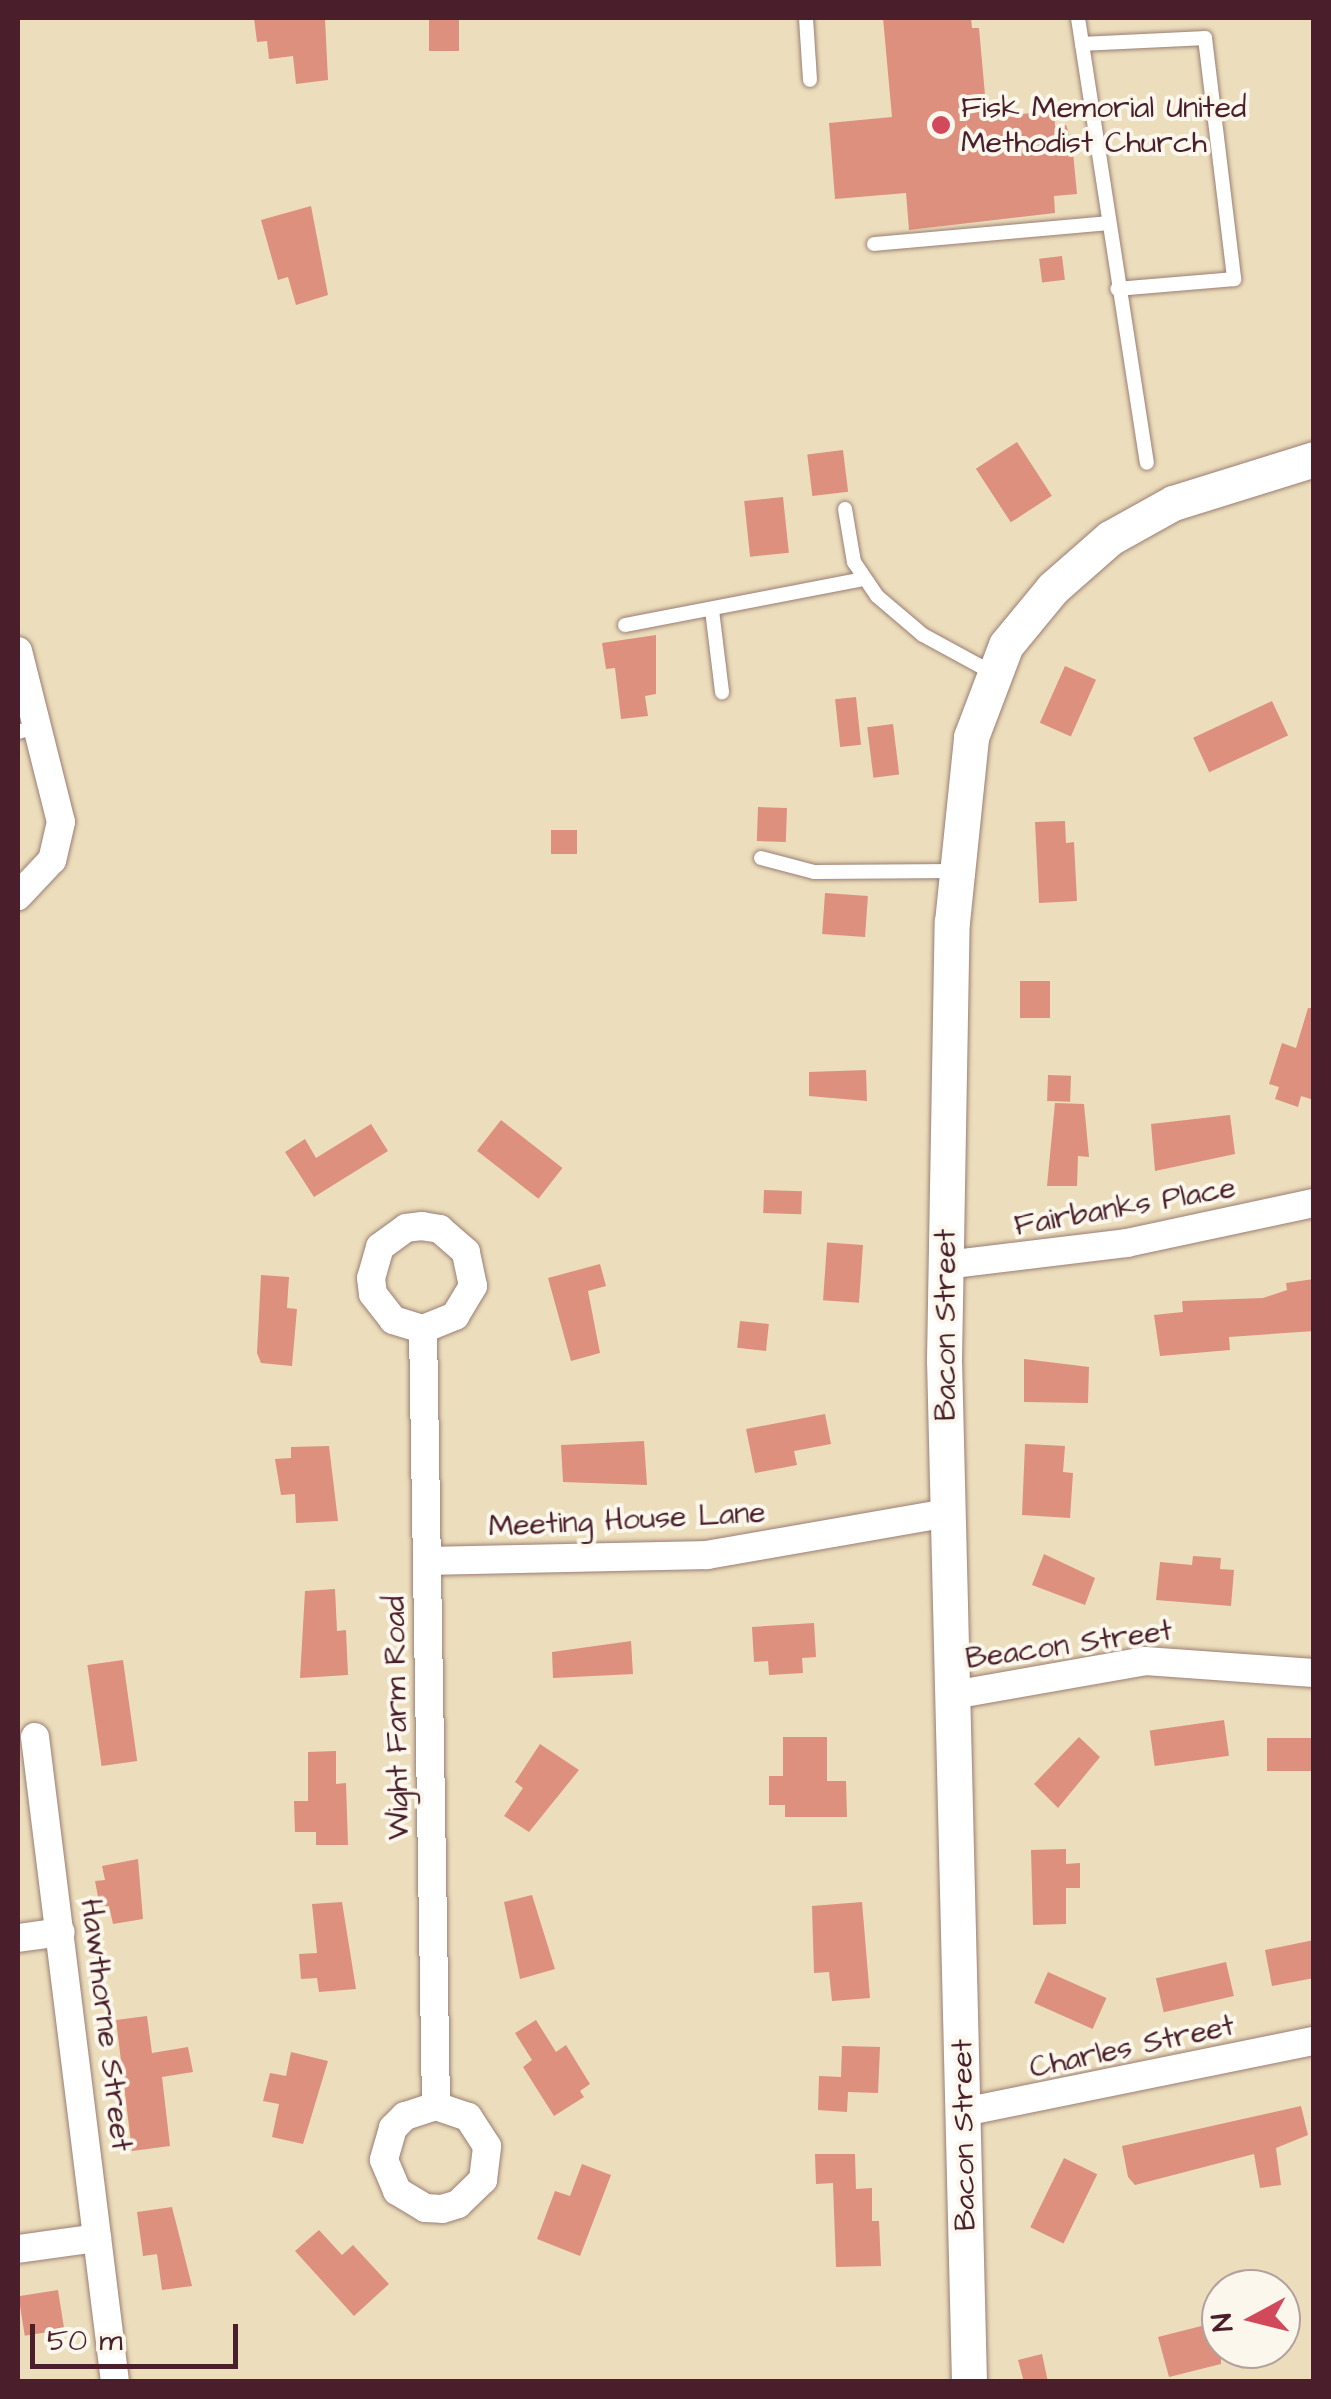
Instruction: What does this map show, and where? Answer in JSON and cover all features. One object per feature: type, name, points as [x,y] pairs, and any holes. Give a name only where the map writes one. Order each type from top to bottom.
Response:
[{"type":"street","name":"Bacon Street","points":[[969,2382],[947,1514],[946,1265],[954,871],[971,737],[991,672],[1027,617],[1110,538],[1173,503],[1314,460]]},
{"type":"street","points":[[18,652],[28,729],[60,840],[52,860],[18,896]]},
{"type":"street","name":"Fairbanks Place","points":[[946,1265],[1127,1244],[1314,1203]]},
{"type":"street","name":"Wight Farm Road","points":[[423,1329],[436,2106]]},
{"type":"street","name":"Meeting House Lane","points":[[427,1561],[707,1555],[947,1514]]},
{"type":"street","name":"Beacon Street","points":[[953,1694],[1145,1660],[1314,1674]]},
{"type":"street","name":"Hawthorne Street","points":[[36,1737],[116,2382]]},
{"type":"street","points":[[18,1938],[61,1932]]},
{"type":"street","name":"Charles Street","points":[[964,2112],[1314,2041]]},
{"type":"street","points":[[18,2249],[97,2238]]},
{"type":"lane","points":[[806,18],[810,80]]},
{"type":"lane","points":[[1078,18],[1117,289],[1148,463]]},
{"type":"lane","points":[[1082,44],[1205,38],[1234,280],[1117,289]]},
{"type":"lane","points":[[874,244],[1108,222]]},
{"type":"lane","points":[[845,508],[863,579],[923,635],[991,672]]},
{"type":"lane","points":[[625,626],[863,579]]},
{"type":"lane","points":[[712,610],[722,692]]},
{"type":"lane","points":[[761,858],[814,872],[954,871]]},
{"type":"building","points":[[254,18],[325,18],[328,80],[296,84],[293,56],[269,59],[267,41],[257,42]]},
{"type":"building","points":[[429,18],[459,18],[459,51],[429,51]]},
{"type":"building","points":[[883,18],[971,18],[972,28],[979,28],[987,117],[1054,111],[1055,126],[1066,125],[1072,142],[1077,194],[1054,196],[1055,213],[909,230],[906,193],[835,199],[829,123],[892,117]]},
{"type":"building","points":[[311,206],[328,295],[296,305],[288,277],[278,280],[261,220]]},
{"type":"building","points":[[1062,256],[1065,280],[1042,283],[1039,259]]},
{"type":"building","points":[[1017,442],[1052,496],[1011,522],[976,469]]},
{"type":"building","points":[[843,450],[848,492],[812,496],[807,454]]},
{"type":"building","points":[[783,497],[789,553],[750,557],[744,501]]},
{"type":"building","points":[[656,635],[656,694],[645,696],[648,716],[621,719],[615,668],[606,669],[602,643]]},
{"type":"building","points":[[1065,666],[1096,680],[1071,736],[1040,723]]},
{"type":"building","points":[[856,697],[861,745],[840,747],[835,699]]},
{"type":"building","points":[[1272,701],[1288,735],[1209,772],[1193,738]]},
{"type":"building","points":[[893,724],[899,775],[873,778],[867,727]]},
{"type":"building","points":[[758,807],[787,808],[786,842],[757,841]]},
{"type":"building","points":[[1065,821],[1066,843],[1074,842],[1077,901],[1039,903],[1035,822]]},
{"type":"building","points":[[551,830],[577,830],[577,854],[551,854]]},
{"type":"building","points":[[825,893],[868,896],[865,937],[822,934]]},
{"type":"building","points":[[1020,981],[1050,981],[1050,1018],[1020,1018]]},
{"type":"building","points":[[1308,1008],[1314,1008],[1314,1100],[1301,1096],[1298,1107],[1275,1099],[1279,1087],[1269,1084],[1282,1043],[1296,1048]]},
{"type":"building","points":[[866,1070],[867,1101],[809,1096],[809,1072]]},
{"type":"building","points":[[1048,1075],[1071,1076],[1070,1102],[1047,1101]]},
{"type":"building","points":[[1055,1103],[1084,1104],[1089,1157],[1078,1156],[1077,1186],[1047,1186]]},
{"type":"building","points":[[1230,1115],[1235,1154],[1155,1171],[1151,1124]]},
{"type":"building","points":[[501,1120],[562,1168],[538,1199],[477,1151]]},
{"type":"building","points":[[371,1124],[388,1151],[314,1197],[285,1152],[305,1139],[316,1158]]},
{"type":"building","points":[[764,1190],[802,1191],[801,1214],[763,1213]]},
{"type":"building","points":[[827,1242],[863,1245],[859,1303],[823,1300]]},
{"type":"building","points":[[600,1264],[606,1286],[588,1291],[600,1353],[571,1361],[548,1278]]},
{"type":"building","points":[[261,1275],[289,1277],[287,1308],[297,1309],[292,1366],[261,1363],[257,1353]]},
{"type":"building","points":[[1314,1279],[1314,1331],[1229,1337],[1230,1350],[1160,1356],[1154,1315],[1183,1312],[1182,1301],[1263,1298],[1287,1290],[1286,1283]]},
{"type":"building","points":[[740,1321],[769,1324],[766,1351],[737,1348]]},
{"type":"building","points":[[1024,1359],[1089,1367],[1088,1403],[1024,1402]]},
{"type":"building","points":[[825,1414],[831,1444],[794,1451],[797,1465],[755,1473],[746,1429]]},
{"type":"building","points":[[644,1441],[647,1485],[563,1482],[561,1445]]},
{"type":"building","points":[[1025,1444],[1065,1446],[1063,1472],[1073,1473],[1070,1518],[1022,1515]]},
{"type":"building","points":[[329,1446],[338,1521],[296,1523],[295,1494],[281,1495],[275,1459],[291,1458],[291,1447]]},
{"type":"building","points":[[1044,1554],[1095,1578],[1085,1605],[1032,1585]]},
{"type":"building","points":[[1193,1556],[1221,1558],[1220,1569],[1234,1570],[1231,1606],[1156,1600],[1160,1562],[1192,1565]]},
{"type":"building","points":[[335,1589],[337,1631],[346,1630],[348,1675],[300,1678],[305,1591]]},
{"type":"building","points":[[814,1623],[816,1657],[802,1658],[803,1673],[769,1675],[768,1661],[754,1662],[752,1627]]},
{"type":"building","points":[[631,1641],[633,1674],[553,1678],[552,1652]]},
{"type":"building","points":[[123,1660],[137,1761],[102,1766],[87,1665]]},
{"type":"building","points":[[1224,1720],[1229,1756],[1155,1766],[1150,1730]]},
{"type":"building","points":[[783,1737],[827,1737],[827,1781],[846,1781],[847,1817],[785,1817],[785,1805],[769,1805],[769,1776],[783,1776]]},
{"type":"building","points":[[1079,1737],[1100,1757],[1058,1808],[1034,1784]]},
{"type":"building","points":[[1267,1738],[1314,1738],[1314,1771],[1267,1771]]},
{"type":"building","points":[[540,1744],[579,1770],[529,1832],[504,1816],[523,1788],[515,1782]]},
{"type":"building","points":[[336,1751],[336,1784],[346,1783],[348,1845],[316,1845],[316,1832],[295,1832],[294,1801],[308,1801],[308,1752]]},
{"type":"building","points":[[1066,1849],[1066,1864],[1080,1863],[1080,1888],[1066,1888],[1066,1924],[1033,1925],[1031,1850]]},
{"type":"building","points":[[138,1859],[143,1919],[113,1924],[109,1906],[100,1907],[95,1881],[105,1880],[102,1866]]},
{"type":"building","points":[[532,1895],[555,1969],[520,1979],[504,1902]]},
{"type":"building","points":[[342,1902],[356,1989],[319,1992],[317,1978],[301,1979],[299,1954],[317,1953],[312,1904]]},
{"type":"building","points":[[862,1902],[870,1998],[832,2001],[829,1972],[814,1973],[812,1906]]},
{"type":"building","points":[[1314,1940],[1314,1978],[1272,1986],[1265,1950]]},
{"type":"building","points":[[1226,1962],[1234,1996],[1164,2012],[1156,1978]]},
{"type":"building","points":[[1048,1972],[1106,1998],[1093,2029],[1034,2003]]},
{"type":"building","points":[[147,2016],[152,2053],[188,2047],[193,2072],[162,2077],[170,2146],[132,2151],[116,2020]]},
{"type":"building","points":[[536,2020],[556,2052],[566,2045],[590,2084],[580,2091],[584,2097],[554,2116],[523,2067],[532,2060],[515,2033]]},
{"type":"building","points":[[842,2046],[880,2047],[878,2093],[848,2092],[847,2112],[818,2110],[819,2076],[841,2077]]},
{"type":"building","points":[[291,2052],[328,2061],[303,2144],[272,2137],[279,2104],[263,2101],[270,2073],[286,2076]]},
{"type":"building","points":[[1301,2106],[1308,2135],[1276,2148],[1281,2185],[1260,2188],[1254,2154],[1135,2185],[1128,2177],[1122,2146]]},
{"type":"building","points":[[815,2154],[855,2154],[856,2189],[872,2188],[872,2221],[879,2221],[881,2266],[836,2267],[833,2183],[816,2184]]},
{"type":"building","points":[[1064,2158],[1097,2174],[1064,2243],[1030,2227]]},
{"type":"building","points":[[582,2164],[611,2175],[580,2256],[537,2239],[555,2191],[570,2196]]},
{"type":"building","points":[[172,2207],[192,2286],[162,2290],[157,2254],[143,2256],[137,2212]]},
{"type":"building","points":[[319,2230],[342,2255],[353,2245],[389,2284],[354,2316],[295,2251]]},
{"type":"building","points":[[58,2290],[64,2330],[25,2336],[18,2296]]},
{"type":"building","points":[[1201,2326],[1201,2369],[1169,2377],[1158,2337]]},
{"type":"building","points":[[1042,2354],[1048,2382],[1024,2382],[1018,2360]]},
{"type":"place","name":"Fisk Memorial United Methodist Church","points":[[941,125]]}]
